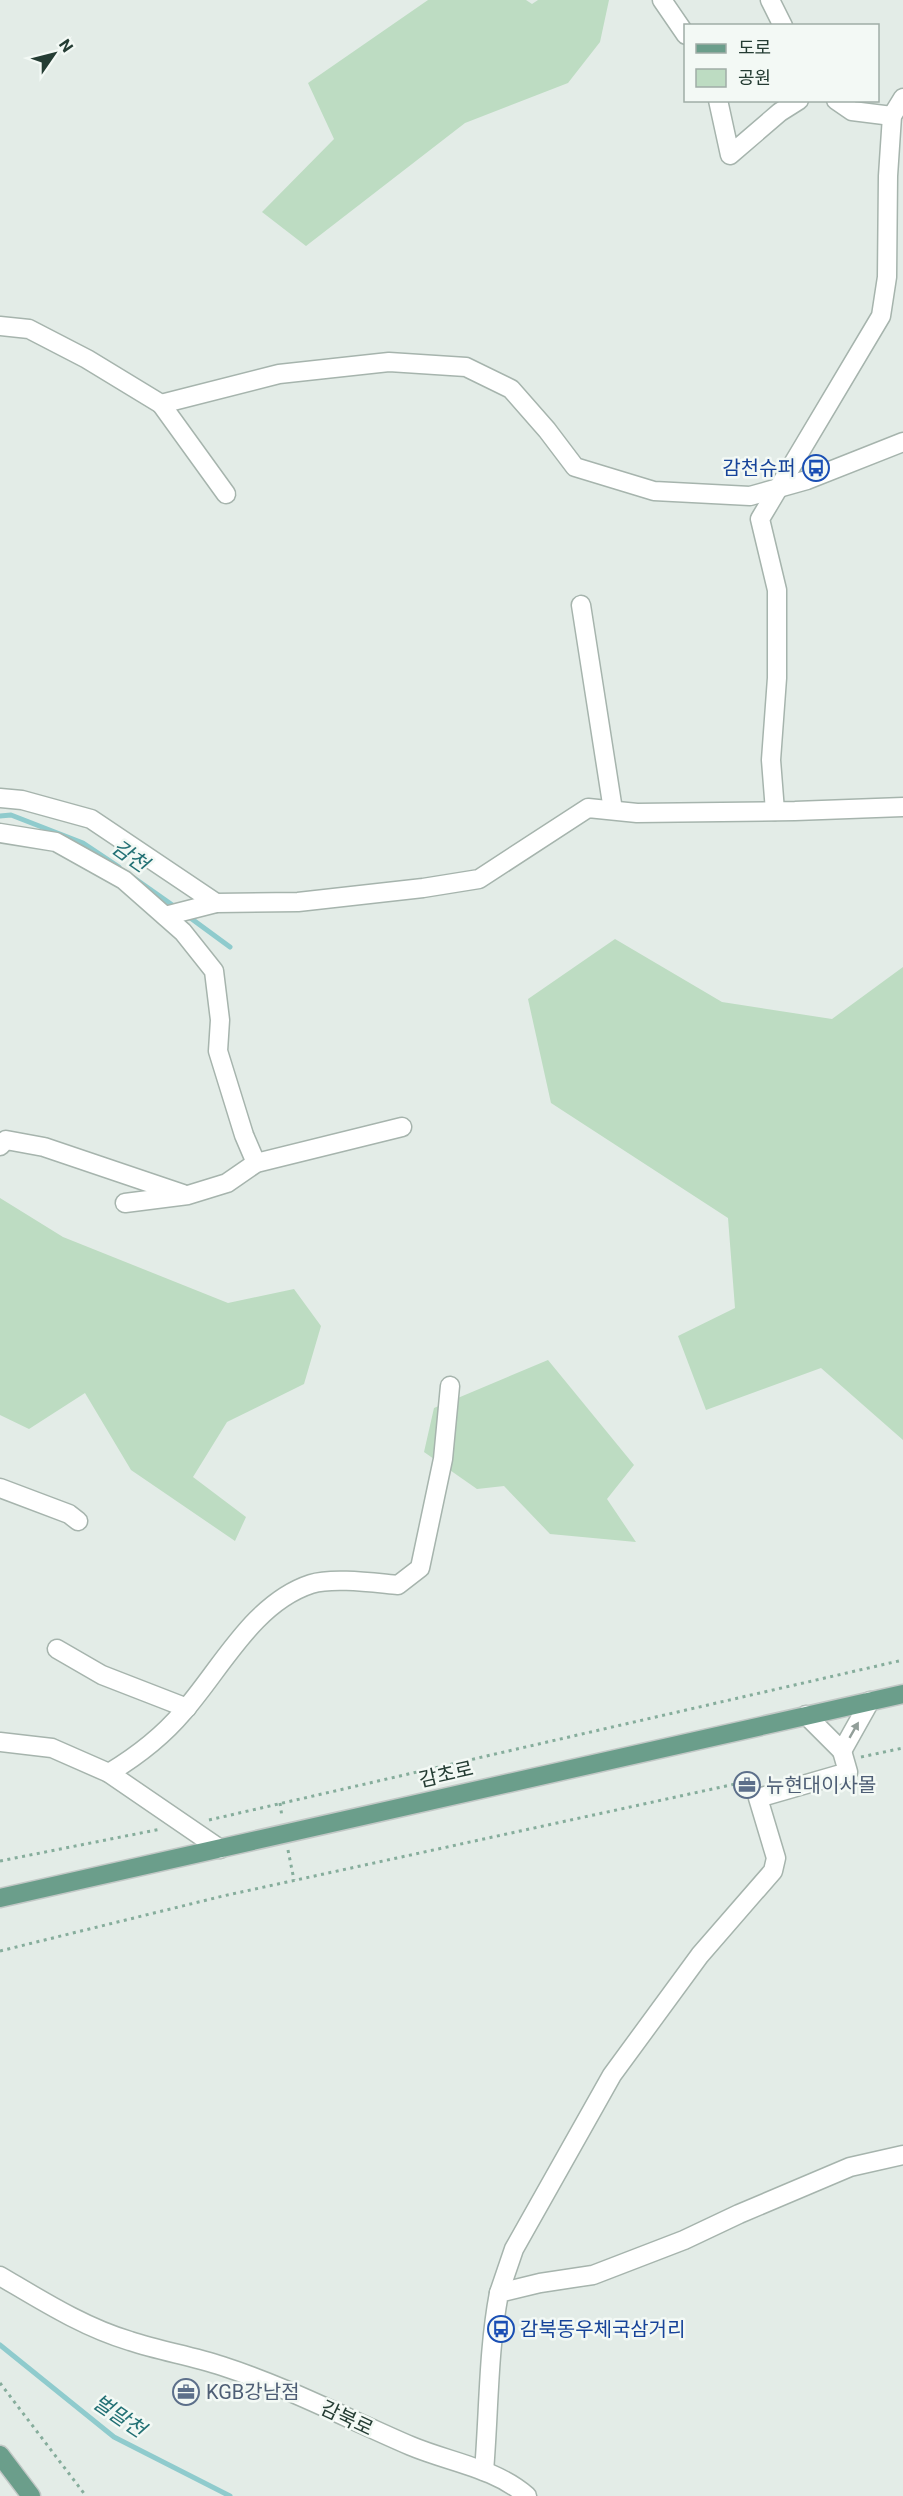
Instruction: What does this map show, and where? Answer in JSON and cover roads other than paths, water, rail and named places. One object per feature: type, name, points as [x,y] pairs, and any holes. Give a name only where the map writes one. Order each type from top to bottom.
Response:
[{"type":"main road","name":"감초로","points":[[0,1898],[903,1694]]},
{"type":"main road","points":[[0,2455],[31,2496]]},
{"type":"street","points":[[662,0],[684,32]]},
{"type":"street","points":[[770,0],[782,24]]},
{"type":"street","points":[[775,811],[771,760],[777,678],[777,590],[760,519],[881,316],[887,277],[888,176],[892,116],[903,98]]},
{"type":"street","points":[[718,102],[730,155],[744,146],[780,112],[796,102]]},
{"type":"street","points":[[839,102],[852,111],[892,116]]},
{"type":"street","points":[[0,326],[28,329],[87,359],[161,404],[226,494]]},
{"type":"street","points":[[161,404],[279,374],[389,362],[466,368],[510,389],[547,430],[575,468],[654,491],[750,496],[807,480],[903,442]]},
{"type":"street","points":[[581,605],[613,810]]},
{"type":"street","points":[[0,798],[22,800],[91,819],[208,905]]},
{"type":"street","points":[[167,916],[208,905],[298,902],[423,888],[479,879],[588,808],[637,813],[903,807]]},
{"type":"street","points":[[0,833],[56,842],[124,880],[183,932],[214,971],[220,1020],[218,1051],[244,1135],[256,1163]]},
{"type":"street","points":[[125,1203],[188,1196],[227,1183],[256,1163],[402,1127]]},
{"type":"street","points":[[0,1146],[6,1140],[44,1147],[188,1196]]},
{"type":"street","points":[[109,1773],[141,1754],[187,1708],[249,1627],[280,1598],[313,1583],[360,1581],[398,1585],[420,1568],[443,1459],[450,1386]]},
{"type":"street","points":[[0,1488],[69,1514],[78,1521]]},
{"type":"street","points":[[57,1649],[102,1675],[187,1708]]},
{"type":"street","points":[[843,1756],[870,1701]]},
{"type":"street","points":[[484,2471],[490,2408],[492,2330],[498,2293],[514,2249],[612,2075],[700,1955],[773,1870],[777,1858],[758,1798],[848,1772],[843,1756],[806,1715]]},
{"type":"street","points":[[0,1742],[52,1748],[109,1773],[220,1849]]},
{"type":"street","points":[[498,2293],[540,2283],[593,2275],[684,2240],[739,2214],[850,2168],[903,2155]]},
{"type":"street","name":"감북로","points":[[0,2276],[63,2313],[128,2341],[222,2366],[303,2397],[422,2450],[484,2471],[516,2486],[527,2496]]},
{"type":"waterway","name":"감천","points":[[0,816],[11,815],[83,843],[119,867]]},
{"type":"waterway","name":"감천","points":[[134,878],[178,909]]},
{"type":"waterway","name":"감천","points":[[185,914],[230,947]]},
{"type":"waterway","name":"벌말천","points":[[0,2345],[114,2437],[230,2496]]},
{"type":"place","name":"감천슈퍼","points":[[816,468]]},
{"type":"place","name":"뉴현대이사몰","points":[[747,1785]]},
{"type":"place","name":"감북동우체국삼거리","points":[[501,2329]]},
{"type":"place","name":"KGB강남점","points":[[186,2392]]}]
